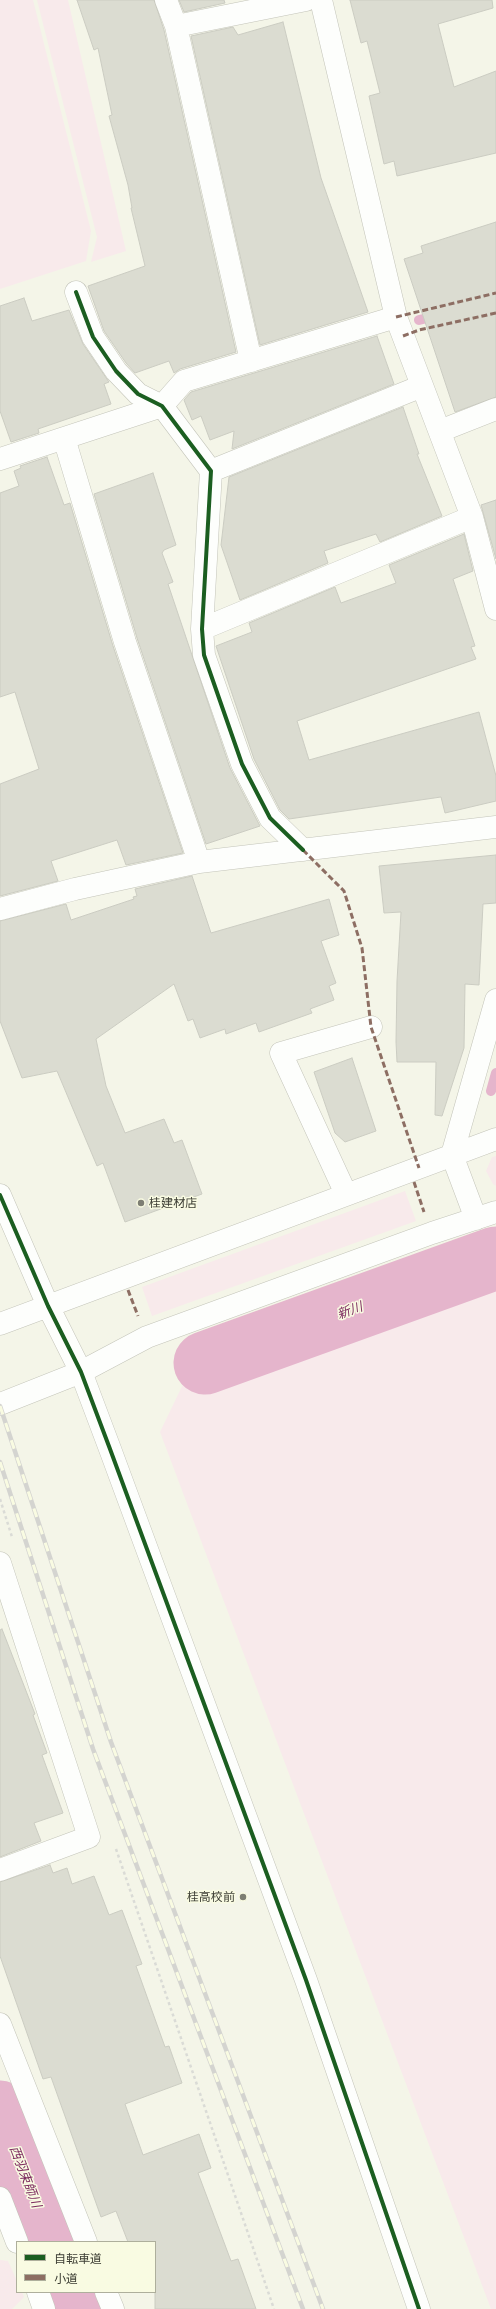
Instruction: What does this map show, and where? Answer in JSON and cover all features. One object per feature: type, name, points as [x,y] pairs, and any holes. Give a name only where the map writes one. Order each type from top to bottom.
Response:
[{"type":"street","points":[[166,0],[176,26],[251,361]]},
{"type":"street","points":[[176,26],[306,0]]},
{"type":"street","points":[[321,0],[396,317],[472,517],[496,609]]},
{"type":"street","points":[[76,292],[92,337],[116,371],[138,394],[162,406],[211,471],[202,629],[204,655],[242,764],[270,818],[303,850]]},
{"type":"street","points":[[0,459],[162,406],[184,382],[396,317]]},
{"type":"street","points":[[211,471],[422,386]]},
{"type":"street","points":[[440,431],[496,409]]},
{"type":"street","points":[[64,438],[125,642],[199,862]]},
{"type":"street","points":[[202,629],[472,517]]},
{"type":"street","points":[[0,909],[75,889],[199,862],[496,827]]},
{"type":"street","points":[[476,1219],[452,1155],[496,1000]]},
{"type":"street","points":[[346,1194],[282,1052],[372,1027]]},
{"type":"street","points":[[0,1324],[496,1138]]},
{"type":"street","points":[[0,1195],[48,1306],[81,1372],[306,1980],[419,2309]]},
{"type":"street","points":[[0,1404],[81,1372],[147,1337],[432,1233],[496,1212]]},
{"type":"street","points":[[0,1562],[89,1837],[0,1870]]},
{"type":"street","points":[[0,2024],[86,2241]]},
{"type":"street","points":[[0,2198],[17,2241]]},
{"type":"street","points":[[0,2246],[16,2248]]},
{"type":"street","points":[[106,2293],[113,2309]]},
{"type":"path","points":[[0,1499],[15,1544]]},
{"type":"path","points":[[115,1845],[274,2309]]},
{"type":"shaded area","points":[[0,0],[33,0],[91,231],[86,261],[0,289]]},
{"type":"shaded area","points":[[37,0],[68,0],[126,251],[91,262],[97,237]]},
{"type":"shaded area","points":[[496,1156],[496,1186],[493,1184],[486,1171],[492,1157]]},
{"type":"shaded area","points":[[405,1191],[416,1221],[152,1316],[142,1287]]},
{"type":"shaded area","points":[[496,1269],[496,2309],[491,2309],[160,1432],[186,1378]]},
{"type":"shaded area","points":[[0,2260],[8,2261],[16,2279],[16,2293],[22,2293],[24,2297],[12,2309],[0,2309]]},
{"type":"building","points":[[77,0],[154,0],[164,30],[236,352],[180,369],[174,373],[169,361],[135,373],[126,363],[104,331],[88,286],[145,266],[131,208],[128,185],[109,116],[112,115],[98,48],[94,50]]},
{"type":"building","points":[[179,0],[224,0],[225,3],[184,12]]},
{"type":"building","points":[[350,0],[492,0],[493,8],[438,24],[454,87],[496,71],[496,153],[397,176],[394,161],[384,164],[369,96],[380,93],[367,41],[361,43]]},
{"type":"building","points":[[283,22],[321,178],[368,312],[260,345],[191,36],[233,27],[238,35]]},
{"type":"building","points":[[496,222],[496,397],[455,412],[404,259],[423,253],[421,246]]},
{"type":"building","points":[[24,298],[32,321],[69,310],[83,344],[109,382],[104,384],[111,404],[38,429],[39,433],[11,442],[0,411],[0,306]]},
{"type":"building","points":[[377,336],[394,384],[232,449],[234,431],[210,440],[201,416],[192,420],[184,400],[191,392]]},
{"type":"building","points":[[403,407],[419,454],[417,454],[442,516],[380,542],[376,534],[324,551],[328,563],[240,600],[221,545],[229,477]]},
{"type":"building","points":[[47,457],[64,505],[70,503],[113,646],[183,853],[126,865],[117,840],[51,861],[58,881],[0,896],[0,784],[39,769],[15,692],[0,697],[0,493],[19,486],[14,471],[21,468],[20,466]]},
{"type":"building","points":[[153,473],[176,545],[164,550],[162,553],[173,582],[168,584],[230,768],[260,826],[206,844],[137,638],[94,494]]},
{"type":"building","points":[[496,500],[496,559],[481,505]]},
{"type":"building","points":[[464,534],[473,571],[453,579],[475,646],[471,647],[476,659],[297,721],[309,760],[479,712],[496,776],[496,801],[445,813],[441,797],[289,819],[280,810],[254,759],[216,646],[252,632],[249,623],[335,587],[341,603],[396,583],[389,565]]},
{"type":"building","points":[[496,855],[496,903],[483,904],[479,985],[465,984],[464,1048],[442,1116],[435,1115],[436,1062],[397,1062],[397,981],[401,912],[384,913],[379,866]]},
{"type":"building","points":[[192,876],[211,933],[329,899],[339,935],[321,941],[336,983],[329,986],[334,1000],[310,1009],[312,1013],[259,1032],[256,1023],[226,1034],[225,1029],[200,1038],[193,1019],[188,1021],[174,984],[96,1039],[106,1086],[125,1133],[164,1119],[174,1143],[182,1140],[202,1194],[125,1222],[103,1163],[97,1166],[57,1071],[22,1078],[0,1021],[0,921],[66,904],[71,920],[134,899],[133,897],[137,896],[135,889]]},
{"type":"building","points":[[352,1058],[376,1131],[345,1142],[335,1133],[314,1072]]},
{"type":"building","points":[[2,1629],[35,1714],[33,1715],[47,1753],[42,1755],[63,1813],[34,1823],[41,1841],[0,1857],[0,1630]]},
{"type":"building","points":[[50,1865],[53,1873],[67,1868],[72,1884],[94,1876],[109,1915],[122,1910],[142,1964],[136,1966],[165,2047],[169,2046],[182,2083],[125,2104],[143,2155],[199,2134],[211,2168],[198,2173],[231,2261],[238,2259],[256,2309],[155,2309],[156,2241],[128,2241],[116,2211],[101,2217],[51,2077],[43,2079],[0,1956],[0,1882]]},
{"type":"waterway","points":[[419,320],[436,316]]},
{"type":"waterway","points":[[491,1091],[496,1073]]},
{"type":"waterway","name":"新川","points":[[205,1363],[496,1258]]},
{"type":"waterway","name":"西羽束師川","points":[[0,2112],[51,2241]]},
{"type":"waterway","name":"西羽束師川","points":[[71,2293],[77,2309]]},
{"type":"railway","points":[[0,1406],[111,1742],[323,2309]]},
{"type":"railway","points":[[0,1462],[93,1749],[303,2309]]},
{"type":"marked path","points":[[396,317],[496,293]]},
{"type":"marked path","points":[[403,336],[419,330],[496,313]]},
{"type":"marked path","points":[[303,850],[344,891],[362,948],[371,1027],[419,1168]]},
{"type":"marked path","points":[[414,1182],[424,1212]]},
{"type":"marked path","points":[[128,1290],[138,1316]]},
{"type":"cycle path","points":[[76,292],[93,337],[116,371],[138,394],[162,406],[211,471],[202,629],[204,655],[242,764],[270,818],[303,850]]},
{"type":"cycle path","points":[[0,1195],[48,1306],[81,1372],[110,1449],[306,1980],[419,2309]]},
{"type":"place","name":"桂建材店","points":[[141,1203]]},
{"type":"place","name":"桂高校前","points":[[243,1897]]}]
